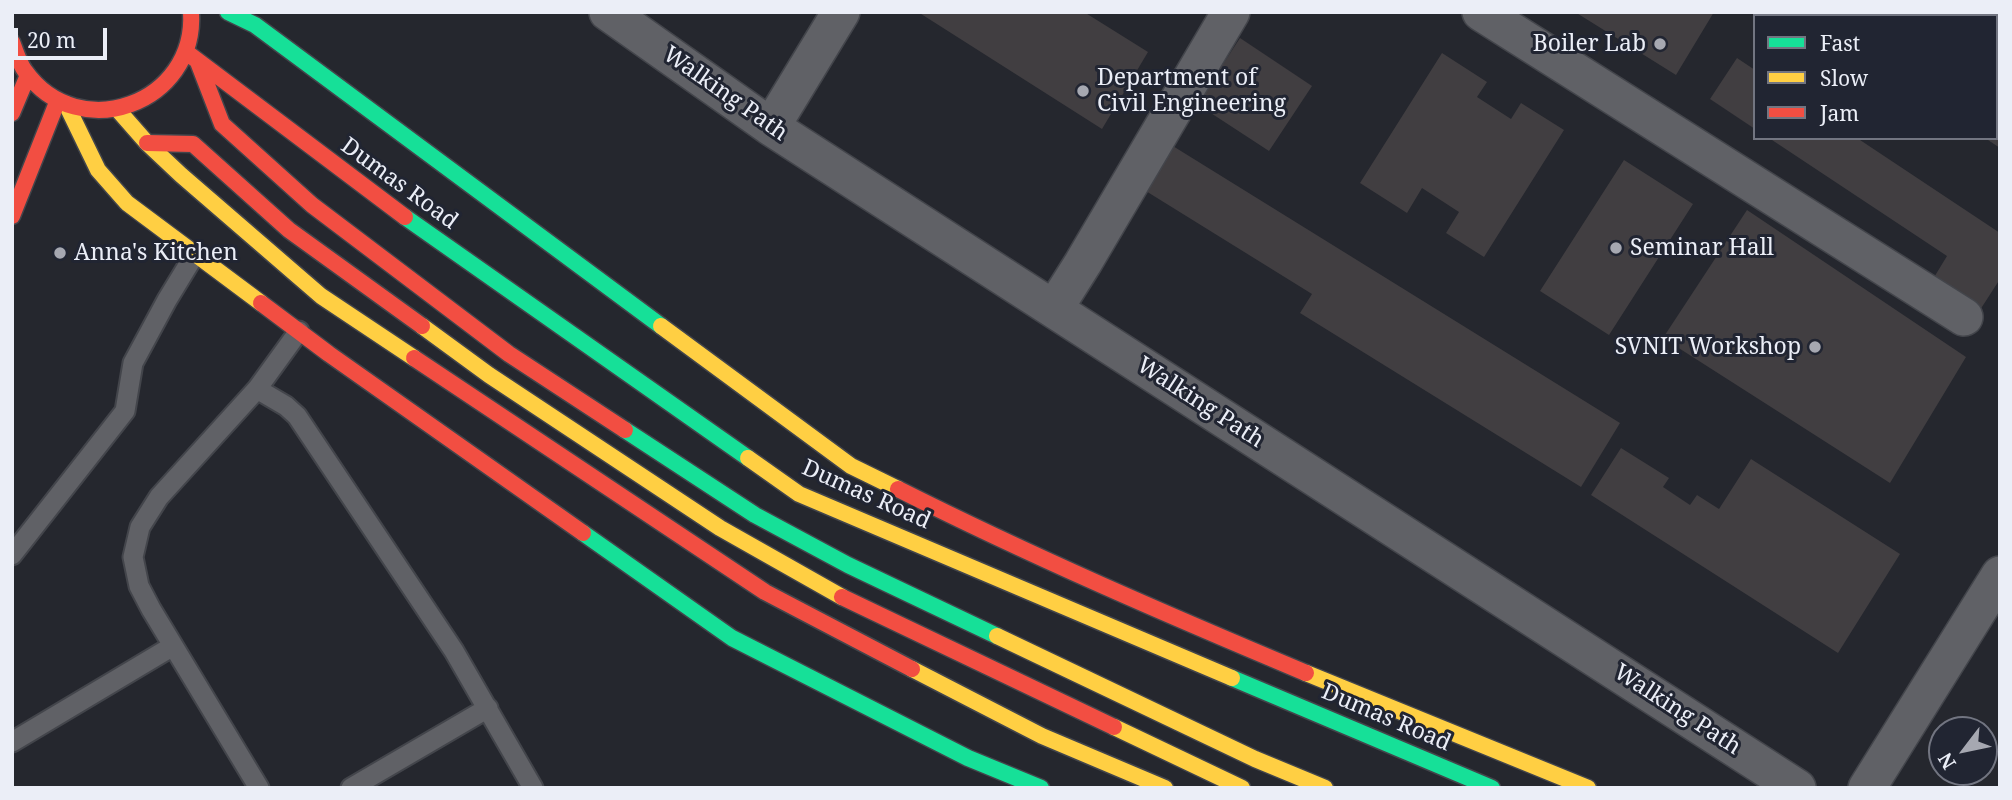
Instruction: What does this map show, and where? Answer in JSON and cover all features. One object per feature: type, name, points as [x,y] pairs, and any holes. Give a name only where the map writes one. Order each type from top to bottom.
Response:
[{"type":"main road","points":[[228,12],[255,25],[850,466],[935,509],[1062,567],[1348,691],[1588,788]]},
{"type":"main road","points":[[193,13],[190,34],[192,57],[222,124],[312,205],[509,354],[755,515],[848,565],[1255,759],[1325,788]]},
{"type":"main road","points":[[12,41],[20,63],[45,92],[62,102],[91,111],[118,110],[147,99],[192,57]]},
{"type":"main road","name":"Dumas Road","points":[[192,57],[391,207],[799,494],[1492,788]]},
{"type":"main road","points":[[12,113],[20,63]]},
{"type":"main road","points":[[12,216],[62,102]]},
{"type":"main road","points":[[62,102],[98,170],[127,203],[329,354],[732,638],[968,758],[1041,788]]},
{"type":"main road","points":[[118,110],[181,176],[321,296],[765,592],[1042,736],[1165,788]]},
{"type":"main road","points":[[147,143],[193,144],[289,230],[489,375],[720,528],[856,605],[1242,788]]},
{"type":"street","name":"Walking Path","points":[[608,12],[771,127],[1797,788]]},
{"type":"street","points":[[771,127],[841,12]]},
{"type":"street","points":[[1054,309],[1231,12]]},
{"type":"street","points":[[1481,12],[1964,317]]},
{"type":"street","points":[[1867,788],[2000,575]]},
{"type":"lane","points":[[12,555],[125,411],[134,363],[166,300],[195,254]]},
{"type":"lane","points":[[259,788],[139,586],[133,557],[140,527],[159,498],[257,389],[299,331]]},
{"type":"lane","points":[[257,389],[286,406],[297,416],[454,651],[533,788]]},
{"type":"lane","points":[[12,743],[173,646]]},
{"type":"lane","points":[[351,788],[488,708]]},
{"type":"building","name":"Department of Civil Engineering","points":[[918,12],[1084,12],[1148,52],[1102,129]]},
{"type":"building","name":"Boiler Lab","points":[[1575,12],[1714,12],[1676,75]]},
{"type":"building","points":[[1858,12],[1955,12],[1954,14]]},
{"type":"building","points":[[2000,12],[2000,148],[1988,140],[1998,140],[1998,14],[1959,14]]},
{"type":"building","points":[[1240,38],[1312,86],[1269,151],[1197,104]]},
{"type":"building","points":[[1442,53],[1487,82],[1477,97],[1511,119],[1521,103],[1564,130],[1484,257],[1446,233],[1459,212],[1422,188],[1407,213],[1360,183]]},
{"type":"building","points":[[1737,58],[1753,69],[1753,128],[1710,99]]},
{"type":"building","points":[[1772,140],[1860,140],[2000,233],[2000,279],[1980,310],[1933,279],[1947,256]]},
{"type":"building","points":[[1168,143],[1620,423],[1581,487],[1300,313],[1312,294],[1141,188]]},
{"type":"building","name":"Seminar Hall","points":[[1624,160],[1693,204],[1609,335],[1540,291]]},
{"type":"building","name":"SVNIT Workshop","points":[[1747,210],[1966,357],[1890,483],[1663,338]]},
{"type":"building","points":[[1621,448],[1669,478],[1663,487],[1690,505],[1697,495],[1719,509],[1751,459],[1900,554],[1838,653],[1591,495]]},
{"type":"traffic: fast","points":[[228,12],[255,25],[661,326]]},
{"type":"traffic: fast","points":[[405,217],[748,458]]},
{"type":"traffic: fast","points":[[625,430],[755,515],[848,565],[997,636]]},
{"type":"traffic: fast","points":[[583,533],[732,638],[968,758],[1041,788]]},
{"type":"traffic: fast","points":[[1232,678],[1492,788]]},
{"type":"traffic: slow","points":[[66,104],[98,170],[127,203],[261,303]]},
{"type":"traffic: slow","points":[[118,110],[147,143],[181,175],[321,296],[414,358]]},
{"type":"traffic: slow","points":[[422,326],[489,375],[720,528],[842,597]]},
{"type":"traffic: slow","points":[[661,326],[851,466],[898,489]]},
{"type":"traffic: slow","points":[[748,458],[799,494],[1232,678]]},
{"type":"traffic: slow","points":[[997,636],[1255,759],[1325,788]]},
{"type":"traffic: slow","points":[[912,669],[1042,736],[1165,788]]},
{"type":"traffic: slow","points":[[1306,673],[1588,788]]},
{"type":"traffic: slow","points":[[1114,727],[1242,788]]},
{"type":"traffic: jam","points":[[12,42],[25,71],[48,94],[75,107],[103,110],[130,104],[155,91],[175,70],[188,44],[191,12]]},
{"type":"traffic: jam","points":[[186,52],[405,217]]},
{"type":"traffic: jam","points":[[198,62],[222,124],[312,205],[509,354],[625,430]]},
{"type":"traffic: jam","points":[[12,113],[28,75]]},
{"type":"traffic: jam","points":[[12,216],[58,100]]},
{"type":"traffic: jam","points":[[147,143],[193,144],[289,230],[422,326]]},
{"type":"traffic: jam","points":[[261,303],[583,533]]},
{"type":"traffic: jam","points":[[414,358],[765,592],[912,669]]},
{"type":"traffic: jam","points":[[898,489],[998,538],[1306,673]]},
{"type":"traffic: jam","points":[[842,597],[1114,727]]},
{"type":"place","name":"Boiler Lab","points":[[1660,44]]},
{"type":"place","name":"Department of Civil Engineering","points":[[1083,91]]},
{"type":"place","name":"Seminar Hall","points":[[1616,248]]},
{"type":"place","name":"Anna's Kitchen","points":[[60,253]]},
{"type":"place","name":"SVNIT Workshop","points":[[1815,347]]}]
